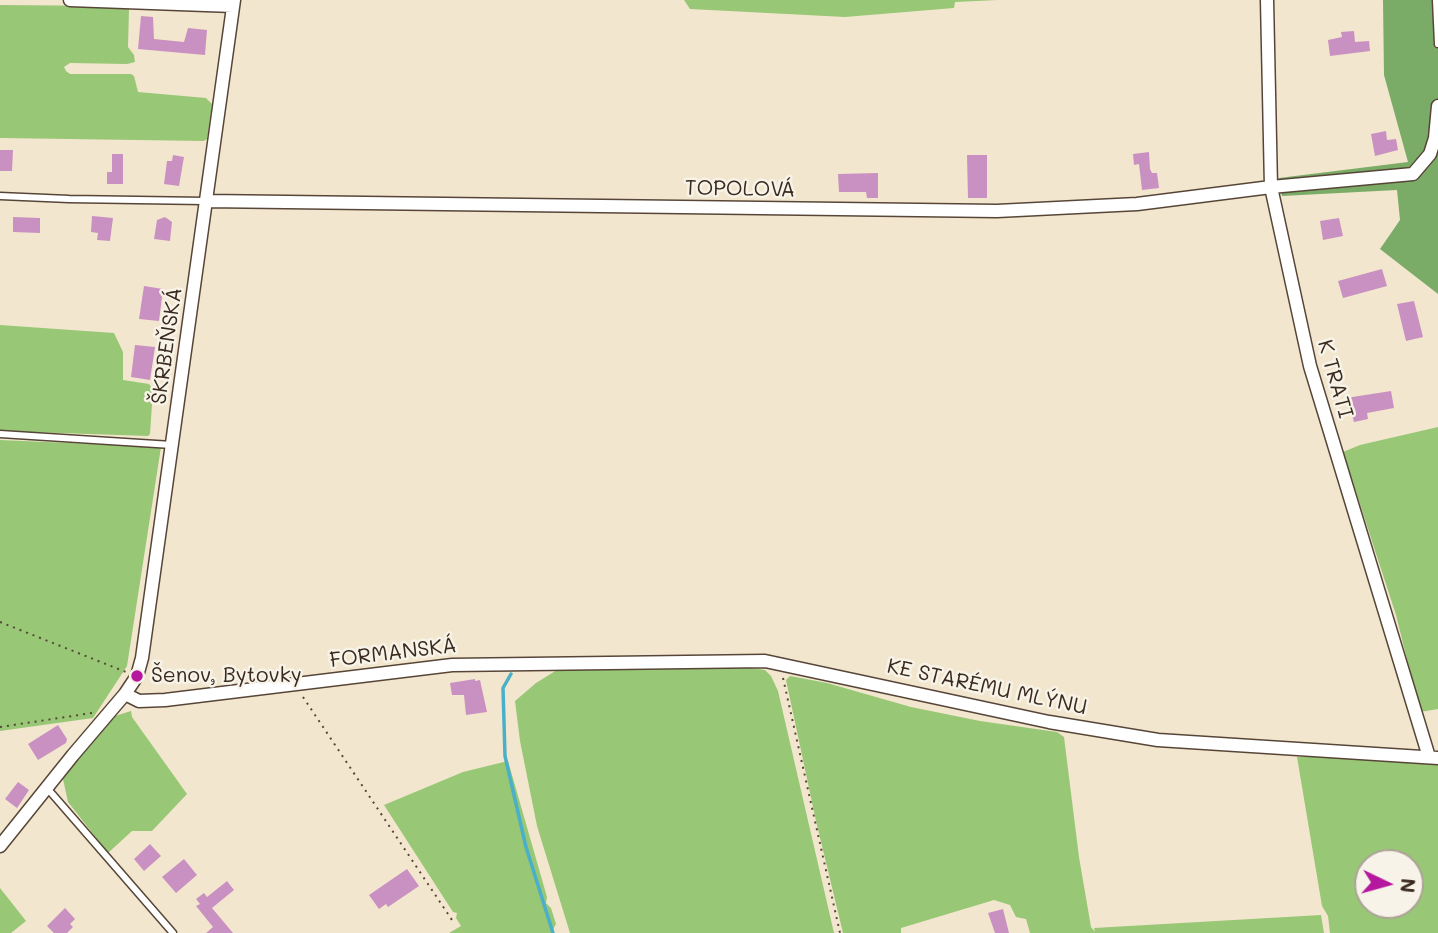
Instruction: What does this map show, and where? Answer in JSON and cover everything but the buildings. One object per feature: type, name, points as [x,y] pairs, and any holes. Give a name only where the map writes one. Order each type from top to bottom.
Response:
[{"type":"street","points":[[69,0],[234,3]]},
{"type":"street","name":"K TRATI","points":[[1267,0],[1271,187],[1310,366],[1434,758]]},
{"type":"street","name":"ŠKRBEŇSKÁ","points":[[125,694],[137,676],[146,639],[234,3]]},
{"type":"street","name":"TOPOLOVÁ","points":[[207,201],[997,211],[1137,204],[1271,187],[1413,174],[1430,154],[1435,138],[1438,106]]},
{"type":"street","name":"KE STARÉMU MLÝNU","points":[[528,662],[765,661],[1049,722],[1158,740],[1434,758]]},
{"type":"street","name":"FORMANSKÁ","points":[[125,694],[139,701],[165,700],[452,664],[528,662]]},
{"type":"street","points":[[0,846],[125,694]]},
{"type":"lane","points":[[1436,0],[1438,44]]},
{"type":"lane","points":[[0,195],[207,201]]},
{"type":"lane","points":[[0,434],[172,445]]},
{"type":"lane","points":[[47,788],[173,933]]},
{"type":"path","points":[[0,622],[137,676]]},
{"type":"path","points":[[780,663],[840,933]]},
{"type":"path","points":[[295,685],[454,923]]},
{"type":"path","points":[[0,727],[113,709]]},
{"type":"green space","points":[[684,0],[998,0],[955,2],[954,8],[845,17],[690,9]]},
{"type":"green space","points":[[1383,0],[1438,0],[1438,294],[1380,249],[1400,220],[1397,190],[1282,196],[1279,178],[1408,162],[1384,75]]},
{"type":"green space","points":[[0,5],[117,6],[129,9],[128,47],[135,62],[70,63],[64,67],[66,71],[70,74],[131,74],[138,92],[206,98],[212,104],[207,139],[0,138]]},
{"type":"green space","points":[[0,325],[114,333],[123,352],[123,380],[149,384],[153,389],[150,434],[0,431]]},
{"type":"green space","points":[[1438,427],[1438,709],[1420,712],[1396,615],[1343,452],[1360,445]]},
{"type":"green space","points":[[0,440],[161,447],[127,666],[93,718],[0,731]]},
{"type":"green space","points":[[744,667],[765,670],[778,691],[834,933],[570,933],[537,826],[515,701],[557,670]]},
{"type":"green space","points":[[790,676],[827,683],[911,707],[980,721],[1057,732],[1064,737],[1079,857],[1091,927],[1095,932],[1094,928],[1321,915],[1324,933],[1030,933],[1026,919],[1016,917],[1010,905],[994,900],[901,928],[901,933],[843,933],[786,680]]},
{"type":"green space","points":[[131,711],[132,717],[187,794],[152,831],[132,831],[108,853],[68,802],[63,779],[82,751],[112,717]]},
{"type":"green space","points":[[1297,757],[1438,765],[1438,933],[1330,933],[1328,916],[1322,906]]},
{"type":"green space","points":[[508,761],[547,897],[546,903],[551,908],[556,924],[551,933],[449,933],[461,926],[456,918],[457,913],[453,912],[384,805],[463,772]]},
{"type":"green space","points":[[0,888],[26,921],[11,933],[0,933]]},
{"type":"waterway","points":[[511,674],[503,688],[505,756],[526,847],[553,933]]},
{"type":"place","name":"Šenov, Bytovky","points":[[137,676]]}]
